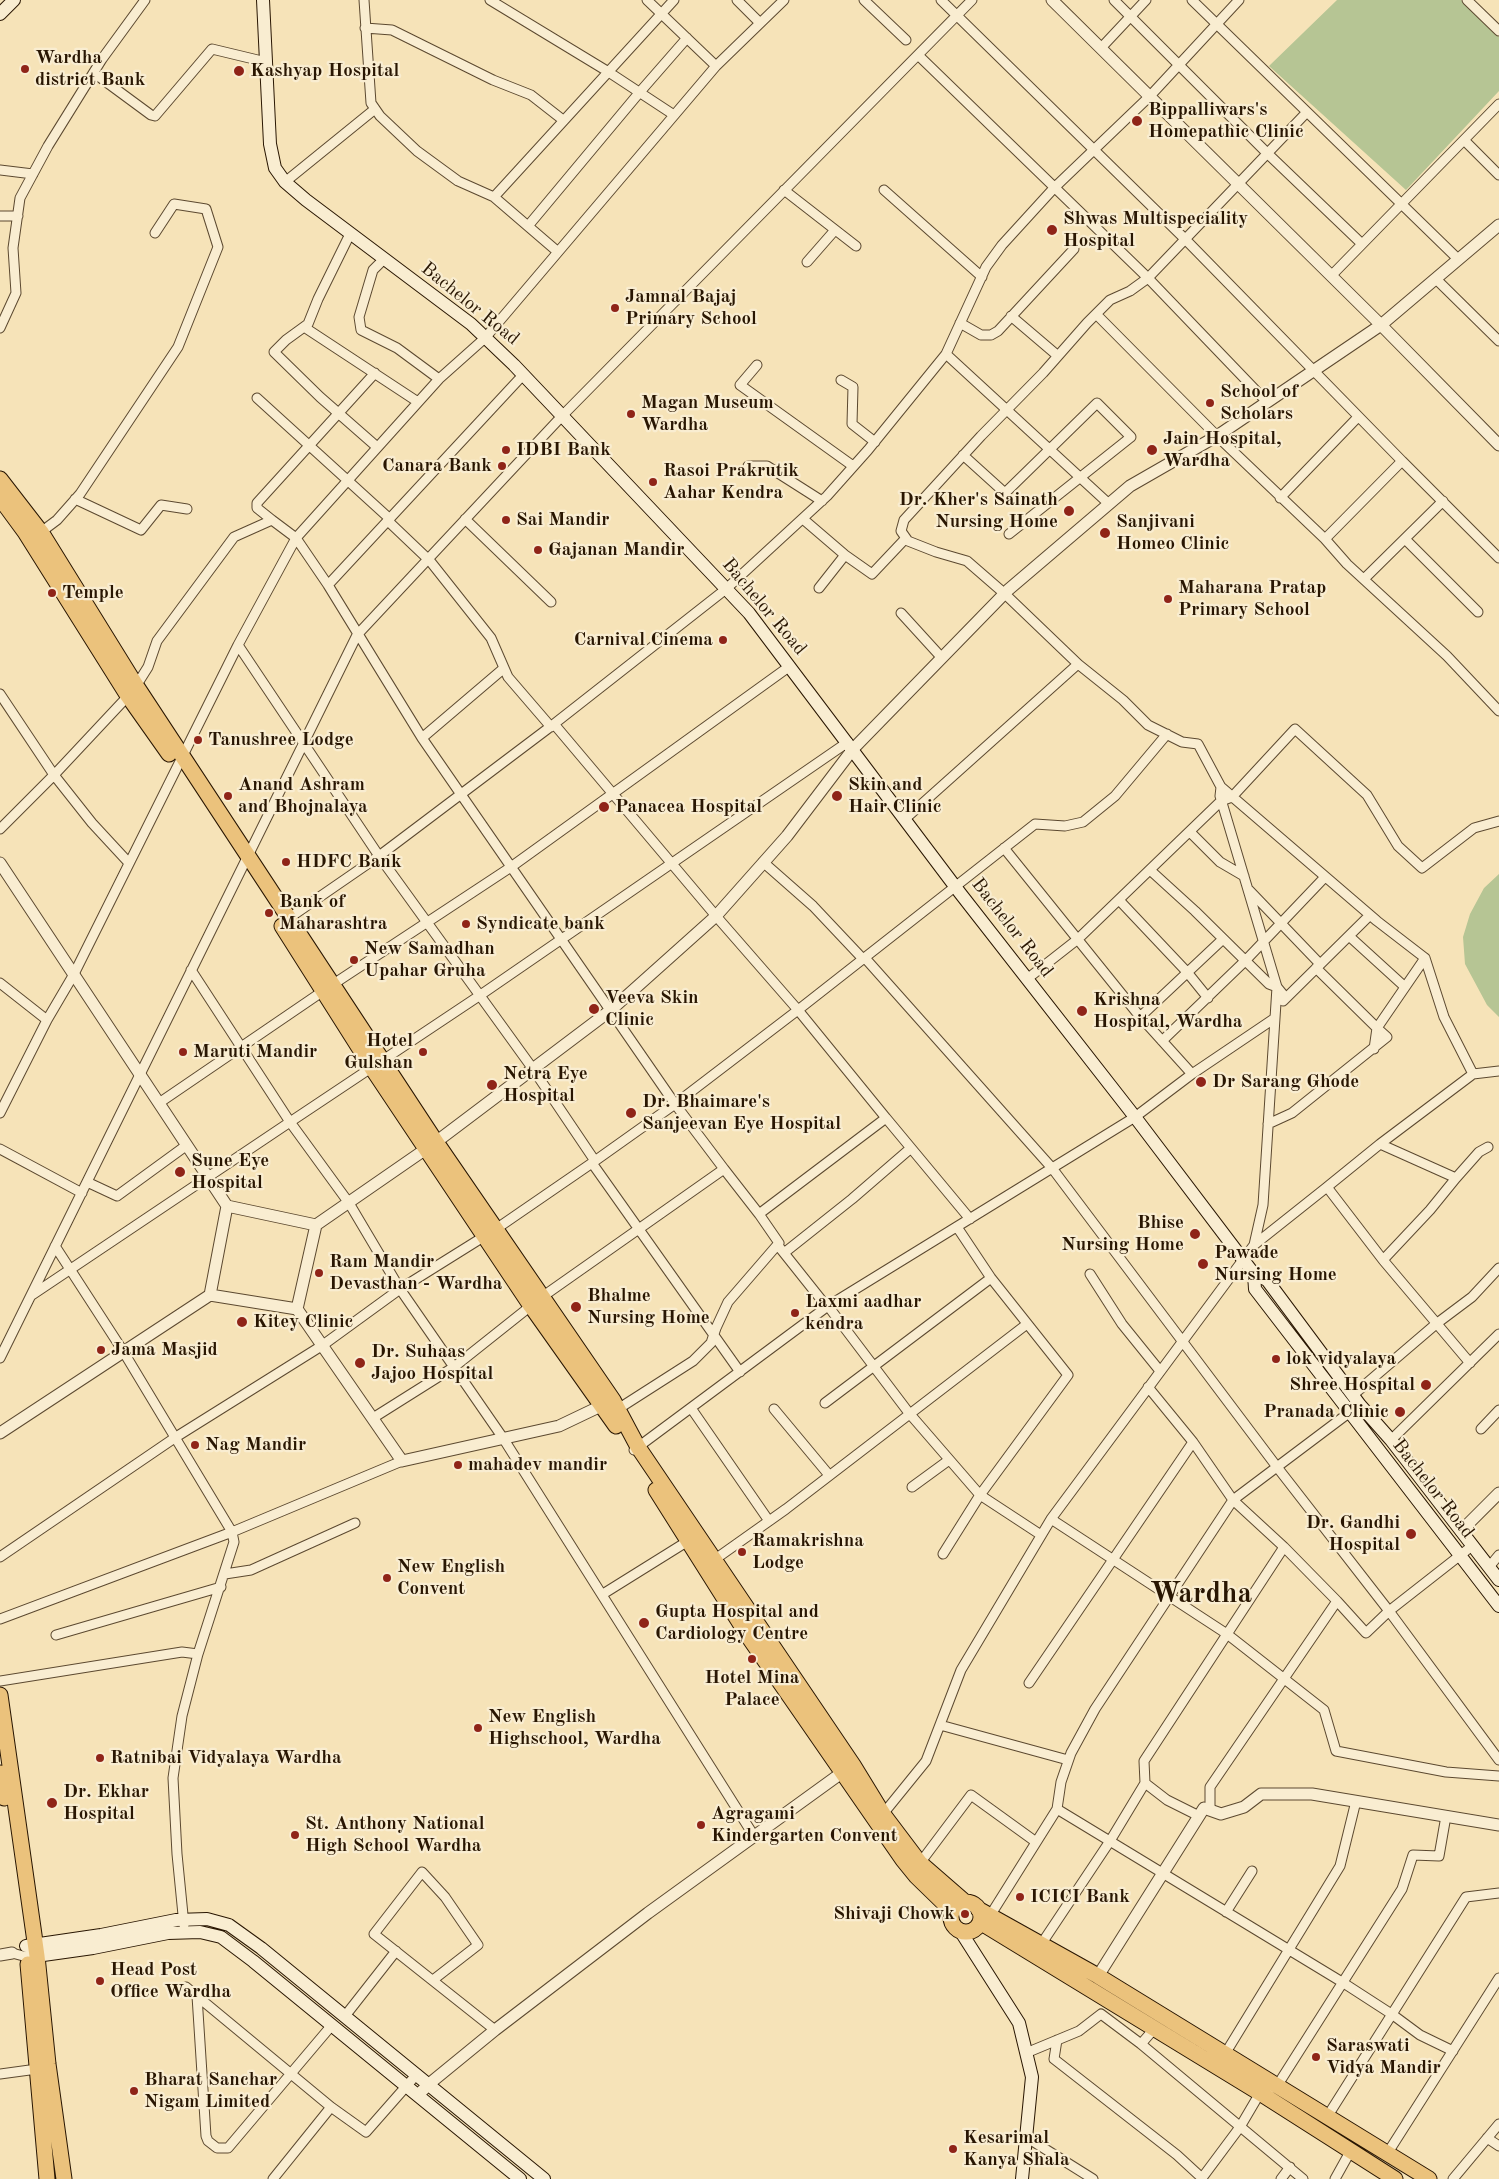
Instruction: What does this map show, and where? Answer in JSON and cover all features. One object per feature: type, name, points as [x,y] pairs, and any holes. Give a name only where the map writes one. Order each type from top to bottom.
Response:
[{"type":"main road","points":[[0,14],[14,0]]},
{"type":"main road","name":"Bachelor Road","points":[[263,0],[270,144],[275,168],[285,182],[350,234],[471,324],[524,375],[749,613],[956,887],[1243,1258],[1254,1274],[1255,1289],[1355,1404],[1391,1440],[1499,1580]]},
{"type":"main road","points":[[0,479],[41,532],[132,691]]},
{"type":"main road","points":[[0,498],[180,761],[377,1065],[610,1407],[688,1541],[750,1638],[920,1863],[981,1917],[1108,2000],[1260,2093],[1395,2179]]},
{"type":"main road","points":[[245,860],[289,918],[328,988]]},
{"type":"main road","name":"Bachelor Road","points":[[1355,1404],[1499,1606]]},
{"type":"main road","points":[[635,1449],[714,1560],[909,1868],[952,1911],[952,1922],[964,1936],[1019,2023],[1032,2077],[1022,2179]]},
{"type":"main road","points":[[1,1706],[31,1951],[37,2068],[46,2179]]},
{"type":"main road","points":[[0,1773],[31,1951],[64,2179]]},
{"type":"main road","points":[[952,1911],[957,1906],[1042,1943],[1429,2179]]},
{"type":"main road","points":[[964,1936],[974,1934],[981,1917]]},
{"type":"main road","points":[[31,1951],[184,1926],[208,1919],[229,1925],[345,2016],[544,2179]]},
{"type":"main road","points":[[184,1926],[221,1937],[520,2179]]},
{"type":"street","points":[[0,328],[16,293],[13,248],[20,198],[48,146],[94,73],[145,0]]},
{"type":"street","points":[[364,0],[371,103],[392,129],[417,151],[458,181],[494,197],[558,252]]},
{"type":"street","points":[[490,0],[607,71],[674,115]]},
{"type":"street","points":[[647,0],[716,66]]},
{"type":"street","points":[[494,197],[562,120],[674,0]]},
{"type":"street","points":[[737,0],[760,23]]},
{"type":"street","points":[[0,1113],[47,1020],[74,974],[238,645],[296,538],[439,379],[485,338],[716,66],[784,0]]},
{"type":"street","points":[[864,0],[906,40]]},
{"type":"street","points":[[941,0],[1185,239],[1499,558]]},
{"type":"street","points":[[0,1358],[357,635],[562,416],[972,0]]},
{"type":"street","points":[[1052,0],[1499,445]]},
{"type":"street","points":[[1114,0],[1267,153],[1362,244]]},
{"type":"street","points":[[1101,48],[1146,0]]},
{"type":"street","points":[[1192,0],[1458,260]]},
{"type":"street","points":[[289,918],[379,856],[553,725],[726,589],[822,501],[874,442],[946,354],[986,267],[1002,245],[1054,188],[1150,96],[1239,0]]},
{"type":"street","points":[[1467,0],[1499,31]]},
{"type":"street","points":[[365,28],[392,30],[493,80],[531,95],[562,120]]},
{"type":"street","points":[[528,226],[639,92],[687,38]]},
{"type":"street","points":[[94,73],[154,116],[212,49],[266,62]]},
{"type":"street","points":[[918,55],[1148,278],[1267,402]]},
{"type":"street","points":[[1331,276],[1499,104]]},
{"type":"street","points":[[285,182],[376,109]]},
{"type":"street","points":[[1254,1245],[1262,1205],[1277,988],[1222,801],[1220,787],[1198,744],[1182,742],[1148,725],[1123,700],[1078,664],[967,561],[908,541],[901,531],[904,520],[1096,314],[1110,300],[1130,292],[1148,278],[1237,183],[1308,112]]},
{"type":"street","points":[[1464,140],[1499,175]]},
{"type":"street","points":[[0,170],[33,174]]},
{"type":"street","points":[[784,190],[856,246]]},
{"type":"street","points":[[884,190],[982,277]]},
{"type":"street","points":[[41,532],[57,520],[75,500],[178,347],[218,247],[206,210],[174,204],[155,233]]},
{"type":"street","points":[[0,216],[18,216]]},
{"type":"street","points":[[297,1309],[316,1225],[431,1145],[611,1010],[716,916],[787,836],[851,746],[942,658],[1004,594],[1130,486],[1217,436],[1381,326],[1499,225]]},
{"type":"street","points":[[807,262],[835,230]]},
{"type":"street","points":[[350,234],[318,299],[308,324],[286,340],[274,352],[377,447]]},
{"type":"street","points":[[960,323],[981,334],[991,335],[1074,249]]},
{"type":"street","points":[[384,259],[373,270],[359,318],[361,330],[397,348],[439,379]]},
{"type":"street","points":[[1436,279],[1499,341]]},
{"type":"street","points":[[1096,314],[1280,498],[1447,656],[1499,711]]},
{"type":"street","points":[[1011,316],[1058,356]]},
{"type":"street","points":[[304,327],[418,402]]},
{"type":"street","points":[[946,354],[1109,504]]},
{"type":"street","points":[[757,365],[740,385],[853,466]]},
{"type":"street","points":[[375,373],[257,503],[257,508],[296,538],[328,585],[422,738],[675,1104],[724,1170],[760,1214],[781,1249],[828,1306],[909,1413],[980,1495],[1041,1535]]},
{"type":"street","points":[[328,585],[524,375]]},
{"type":"street","points":[[841,380],[854,386],[852,424],[874,442]]},
{"type":"street","points":[[257,398],[348,480],[428,559],[494,642],[503,669],[614,794],[798,1010],[970,1219]]},
{"type":"street","points":[[963,455],[1005,493],[1097,403],[1132,437],[1010,534]]},
{"type":"street","points":[[1280,498],[1358,416]]},
{"type":"street","points":[[1325,539],[1402,461]]},
{"type":"street","points":[[748,466],[767,466],[822,501]]},
{"type":"street","points":[[75,500],[141,530],[161,505],[187,509]]},
{"type":"street","points":[[1364,579],[1443,501]]},
{"type":"street","points":[[466,519],[552,602]]},
{"type":"street","points":[[803,519],[845,555],[872,574],[906,538]]},
{"type":"street","points":[[0,829],[54,776],[132,691],[148,667],[157,641],[234,537],[272,520]]},
{"type":"street","points":[[1405,538],[1478,612]]},
{"type":"street","points":[[818,588],[845,555]]},
{"type":"street","points":[[901,614],[942,658]]},
{"type":"street","points":[[238,645],[379,856],[533,1069],[593,1162],[740,1372]]},
{"type":"street","points":[[905,819],[1078,664]]},
{"type":"street","points":[[159,1103],[511,867],[790,666]]},
{"type":"street","points":[[422,738],[503,669]]},
{"type":"street","points":[[0,694],[54,776],[92,823],[129,863]]},
{"type":"street","points":[[1027,979],[1078,939],[1222,801],[1232,797],[1295,729],[1367,795],[1398,846],[1422,868],[1474,828],[1499,821]]},
{"type":"street","points":[[0,1557],[176,1437],[322,1345],[400,1289],[490,1232],[675,1104],[1035,824],[1065,826],[1083,822],[1090,818],[1115,796],[1167,734]]},
{"type":"street","points":[[31,1296],[479,996],[560,938],[671,863],[851,746]]},
{"type":"street","points":[[1220,787],[1370,915],[1425,958],[1444,1017],[1473,1074]]},
{"type":"street","points":[[1190,832],[1220,862],[1244,876]]},
{"type":"street","points":[[1004,848],[1140,1017],[1192,1074]]},
{"type":"street","points":[[763,862],[813,906],[864,958],[1052,1168],[1277,1467],[1389,1611],[1499,1760]]},
{"type":"street","points":[[0,863],[227,1206],[210,1295]]},
{"type":"street","points":[[1150,870],[1268,984],[1277,988],[1286,998]]},
{"type":"street","points":[[1162,1041],[1282,924],[1325,877]]},
{"type":"street","points":[[1248,889],[1282,924],[1318,966],[1387,1037],[1292,1113],[1268,1124]]},
{"type":"street","points":[[1119,900],[1187,972],[1208,998]]},
{"type":"street","points":[[1276,1008],[1370,915]]},
{"type":"street","points":[[1349,936],[1405,987]]},
{"type":"street","points":[[1140,1017],[1223,939]]},
{"type":"street","points":[[1377,1028],[1425,958]]},
{"type":"street","points":[[191,970],[290,1122],[349,1203],[400,1289],[503,1438],[754,1836]]},
{"type":"street","points":[[0,983],[47,1020]]},
{"type":"street","points":[[635,1449],[828,1306],[1135,1117],[1192,1074],[1275,1018]]},
{"type":"street","points":[[883,1814],[926,1761],[961,1670],[1050,1519],[1243,1258],[1254,1245],[1380,1144],[1473,1074],[1499,1071]]},
{"type":"street","points":[[760,1214],[886,1118]]},
{"type":"street","points":[[1380,1144],[1456,1178]]},
{"type":"street","points":[[87,1182],[117,1196],[187,1145]]},
{"type":"street","points":[[1384,1260],[1430,1210],[1479,1152],[1488,1147]]},
{"type":"street","points":[[0,1618],[232,1532],[402,1461],[559,1426],[610,1407],[693,1361],[711,1343],[728,1302],[781,1249],[852,1199],[911,1148]]},
{"type":"street","points":[[0,1149],[82,1193]]},
{"type":"street","points":[[373,1418],[454,1367],[537,1302],[724,1170]]},
{"type":"street","points":[[1327,1187],[1384,1260],[1470,1363]]},
{"type":"street","points":[[227,1206],[316,1225]]},
{"type":"street","points":[[943,1554],[980,1495],[1068,1375],[991,1278],[956,1227]]},
{"type":"street","points":[[55,1246],[176,1437],[232,1532],[234,1542],[198,1654],[182,1716],[173,1778],[184,1926]]},
{"type":"street","points":[[981,1917],[1036,1842],[1057,1809],[1061,1782],[1068,1760],[1095,1709],[1120,1668],[1170,1597],[1233,1500],[1355,1404],[1436,1324],[1472,1296],[1499,1268]]},
{"type":"street","points":[[1090,1274],[1122,1324],[1160,1372]]},
{"type":"street","points":[[826,1403],[991,1278]]},
{"type":"street","points":[[0,1433],[210,1295],[297,1309],[402,1461]]},
{"type":"street","points":[[714,1560],[769,1521],[1027,1324]]},
{"type":"street","points":[[1391,1440],[1499,1334]]},
{"type":"street","points":[[1148,1387],[1192,1442],[1233,1500],[1284,1547],[1366,1632],[1389,1611],[1472,1546]]},
{"type":"street","points":[[691,1408],[769,1521]]},
{"type":"street","points":[[774,1409],[829,1475]]},
{"type":"street","points":[[1481,1429],[1499,1410]]},
{"type":"street","points":[[1029,1683],[1192,1442]]},
{"type":"street","points":[[912,1487],[949,1460]]},
{"type":"street","points":[[1460,1531],[1497,1499]]},
{"type":"street","points":[[1050,1519],[1227,1634],[1324,1710],[1336,1751],[1446,1772],[1499,1776]]},
{"type":"street","points":[[225,1574],[251,1570],[355,1523]]},
{"type":"street","points":[[603,1594],[688,1541]]},
{"type":"street","points":[[1042,1943],[1110,1841],[1144,1783],[1144,1761],[1284,1547]]},
{"type":"street","points":[[1489,1567],[1499,1555]]},
{"type":"street","points":[[56,1635],[221,1587]]},
{"type":"street","points":[[1210,1810],[1210,1787],[1337,1601]]},
{"type":"street","points":[[0,1681],[182,1652],[198,1654]]},
{"type":"street","points":[[940,1725],[1068,1760]]},
{"type":"street","points":[[418,2095],[495,2030],[648,1913],[848,1769]]},
{"type":"street","points":[[1144,1783],[1168,1800],[1199,1816]]},
{"type":"street","points":[[1098,1976],[1204,1808],[1221,1814],[1244,1806],[1261,1794],[1312,1794],[1499,1825]]},
{"type":"street","points":[[920,1863],[971,1795],[1036,1842]]},
{"type":"street","points":[[1225,2054],[1340,1866],[1356,1801]]},
{"type":"street","points":[[1057,1809],[1342,1982],[1394,2015],[1420,2035],[1453,2051]]},
{"type":"street","points":[[1057,2040],[1054,2059],[1177,2156],[1202,2179],[1240,2127],[1260,2093],[1277,2086],[1402,1889],[1413,1855],[1439,1856],[1446,1816]]},
{"type":"street","points":[[1226,1912],[1252,1871]]},
{"type":"street","points":[[432,1980],[478,1944],[445,1897],[422,1872],[374,1934],[495,2030]]},
{"type":"street","points":[[1327,2117],[1394,2015],[1466,1896],[1499,1893]]},
{"type":"street","points":[[0,1955],[31,1951]]},
{"type":"street","points":[[345,2016],[396,1951]]},
{"type":"street","points":[[1387,2154],[1499,1978]]},
{"type":"street","points":[[186,1987],[331,2108],[366,2132],[416,2074]]},
{"type":"street","points":[[196,1996],[206,2136],[212,2146],[223,2150],[228,2148],[332,2025]]},
{"type":"street","points":[[1026,2053],[1079,2031],[1101,2014],[1108,2000]]},
{"type":"street","points":[[1101,2014],[1141,2044],[1303,2179]]},
{"type":"street","points":[[1141,2044],[1154,2029]]},
{"type":"street","points":[[0,2074],[37,2068]]},
{"type":"street","points":[[274,2179],[331,2108]]},
{"type":"street","points":[[1453,2179],[1499,2124]]},
{"type":"street","points":[[1026,2137],[1093,2179]]},
{"type":"street","points":[[1487,2138],[1499,2146]]},
{"type":"street","points":[[1335,2179],[1350,2152]]},
{"type":"street","points":[[1281,2179],[1290,2168]]},
{"type":"green space","points":[[1337,0],[1461,0],[1499,37],[1499,91],[1406,190],[1269,66]]},
{"type":"green space","points":[[1499,874],[1499,1017],[1487,1005],[1465,964],[1463,937],[1470,914],[1484,888]]},
{"type":"place","name":"Wardha district Bank","points":[[25,69]]},
{"type":"place","name":"Kashyap Hospital","points":[[239,71]]},
{"type":"place","name":"Bippalliwars's Homepathic Clinic","points":[[1137,121]]},
{"type":"place","name":"Shwas Multispeciality Hospital","points":[[1052,230]]},
{"type":"place","name":"Jamnal Bajaj Primary School","points":[[615,308]]},
{"type":"place","name":"School of Scholars","points":[[1210,403]]},
{"type":"place","name":"Magan Museum Wardha","points":[[631,414]]},
{"type":"place","name":"IDBI Bank","points":[[506,450]]},
{"type":"place","name":"Jain Hospital, Wardha","points":[[1152,450]]},
{"type":"place","name":"Canara Bank","points":[[502,466]]},
{"type":"place","name":"Rasoi Prakrutik Aahar Kendra","points":[[653,482]]},
{"type":"place","name":"Dr. Kher's Sainath Nursing Home","points":[[1069,511]]},
{"type":"place","name":"Sai Mandir","points":[[506,520]]},
{"type":"place","name":"Sanjivani Homeo Clinic","points":[[1105,533]]},
{"type":"place","name":"Gajanan Mandir","points":[[538,550]]},
{"type":"place","name":"Temple","points":[[52,593]]},
{"type":"place","name":"Maharana Pratap Primary School","points":[[1168,599]]},
{"type":"place","name":"Carnival Cinema","points":[[723,640]]},
{"type":"place","name":"Tanushree Lodge","points":[[198,740]]},
{"type":"place","name":"Anand Ashram and Bhojnalaya","points":[[228,796]]},
{"type":"place","name":"Skin and Hair Clinic","points":[[837,796]]},
{"type":"place","name":"Panacea Hospital","points":[[604,807]]},
{"type":"place","name":"HDFC Bank","points":[[286,862]]},
{"type":"place","name":"Bank of Maharashtra","points":[[269,913]]},
{"type":"place","name":"Syndicate bank","points":[[466,924]]},
{"type":"place","name":"New Samadhan Upahar Gruha","points":[[354,960]]},
{"type":"place","name":"Veeva Skin Clinic","points":[[594,1009]]},
{"type":"place","name":"Krishna Hospital, Wardha","points":[[1082,1011]]},
{"type":"place","name":"Maruti Mandir","points":[[183,1052]]},
{"type":"place","name":"Hotel Gulshan","points":[[423,1052]]},
{"type":"place","name":"Dr Sarang Ghode","points":[[1201,1082]]},
{"type":"place","name":"Netra Eye Hospital","points":[[492,1085]]},
{"type":"place","name":"Dr. Bhaimare's Sanjeevan Eye Hospital","points":[[631,1113]]},
{"type":"place","name":"Sune Eye Hospital","points":[[180,1172]]},
{"type":"place","name":"Bhise Nursing Home","points":[[1195,1234]]},
{"type":"place","name":"Pawade Nursing Home","points":[[1203,1264]]},
{"type":"place","name":"Ram Mandir Devasthan - Wardha","points":[[319,1273]]},
{"type":"place","name":"Bhalme Nursing Home","points":[[576,1307]]},
{"type":"place","name":"Laxmi aadhar kendra","points":[[795,1313]]},
{"type":"place","name":"Kitey Clinic","points":[[242,1322]]},
{"type":"place","name":"Jama Masjid","points":[[101,1350]]},
{"type":"place","name":"lok vidyalaya","points":[[1276,1359]]},
{"type":"place","name":"Dr. Suhaas Jajoo Hospital","points":[[360,1363]]},
{"type":"place","name":"Shree Hospital","points":[[1426,1385]]},
{"type":"place","name":"Pranada Clinic","points":[[1400,1412]]},
{"type":"place","name":"Nag Mandir","points":[[195,1445]]},
{"type":"place","name":"mahadev mandir","points":[[458,1465]]},
{"type":"place","name":"Dr. Gandhi Hospital","points":[[1411,1534]]},
{"type":"place","name":"Ramakrishna Lodge","points":[[742,1552]]},
{"type":"place","name":"New English Convent","points":[[387,1578]]},
{"type":"place","name":"Gupta Hospital and Cardiology Centre","points":[[644,1623]]},
{"type":"place","name":"Hotel Mina Palace","points":[[752,1659]]},
{"type":"place","name":"New English Highschool, Wardha","points":[[478,1728]]},
{"type":"place","name":"Ratnibai Vidyalaya Wardha","points":[[100,1758]]},
{"type":"place","name":"Dr. Ekhar Hospital","points":[[52,1803]]},
{"type":"place","name":"Agragami Kindergarten Convent","points":[[701,1825]]},
{"type":"place","name":"St. Anthony National High School Wardha","points":[[295,1835]]},
{"type":"place","name":"ICICI Bank","points":[[1020,1897]]},
{"type":"place","name":"Shivaji Chowk","points":[[965,1914]]},
{"type":"place","name":"Head Post Office Wardha","points":[[100,1981]]},
{"type":"place","name":"Saraswati Vidya Mandir","points":[[1316,2057]]},
{"type":"place","name":"Bharat Sanchar Nigam Limited","points":[[134,2091]]},
{"type":"place","name":"Kesarimal Kanya Shala","points":[[953,2149]]},
{"type":"district","name":"Wardha","points":[[1201,1594]]}]
